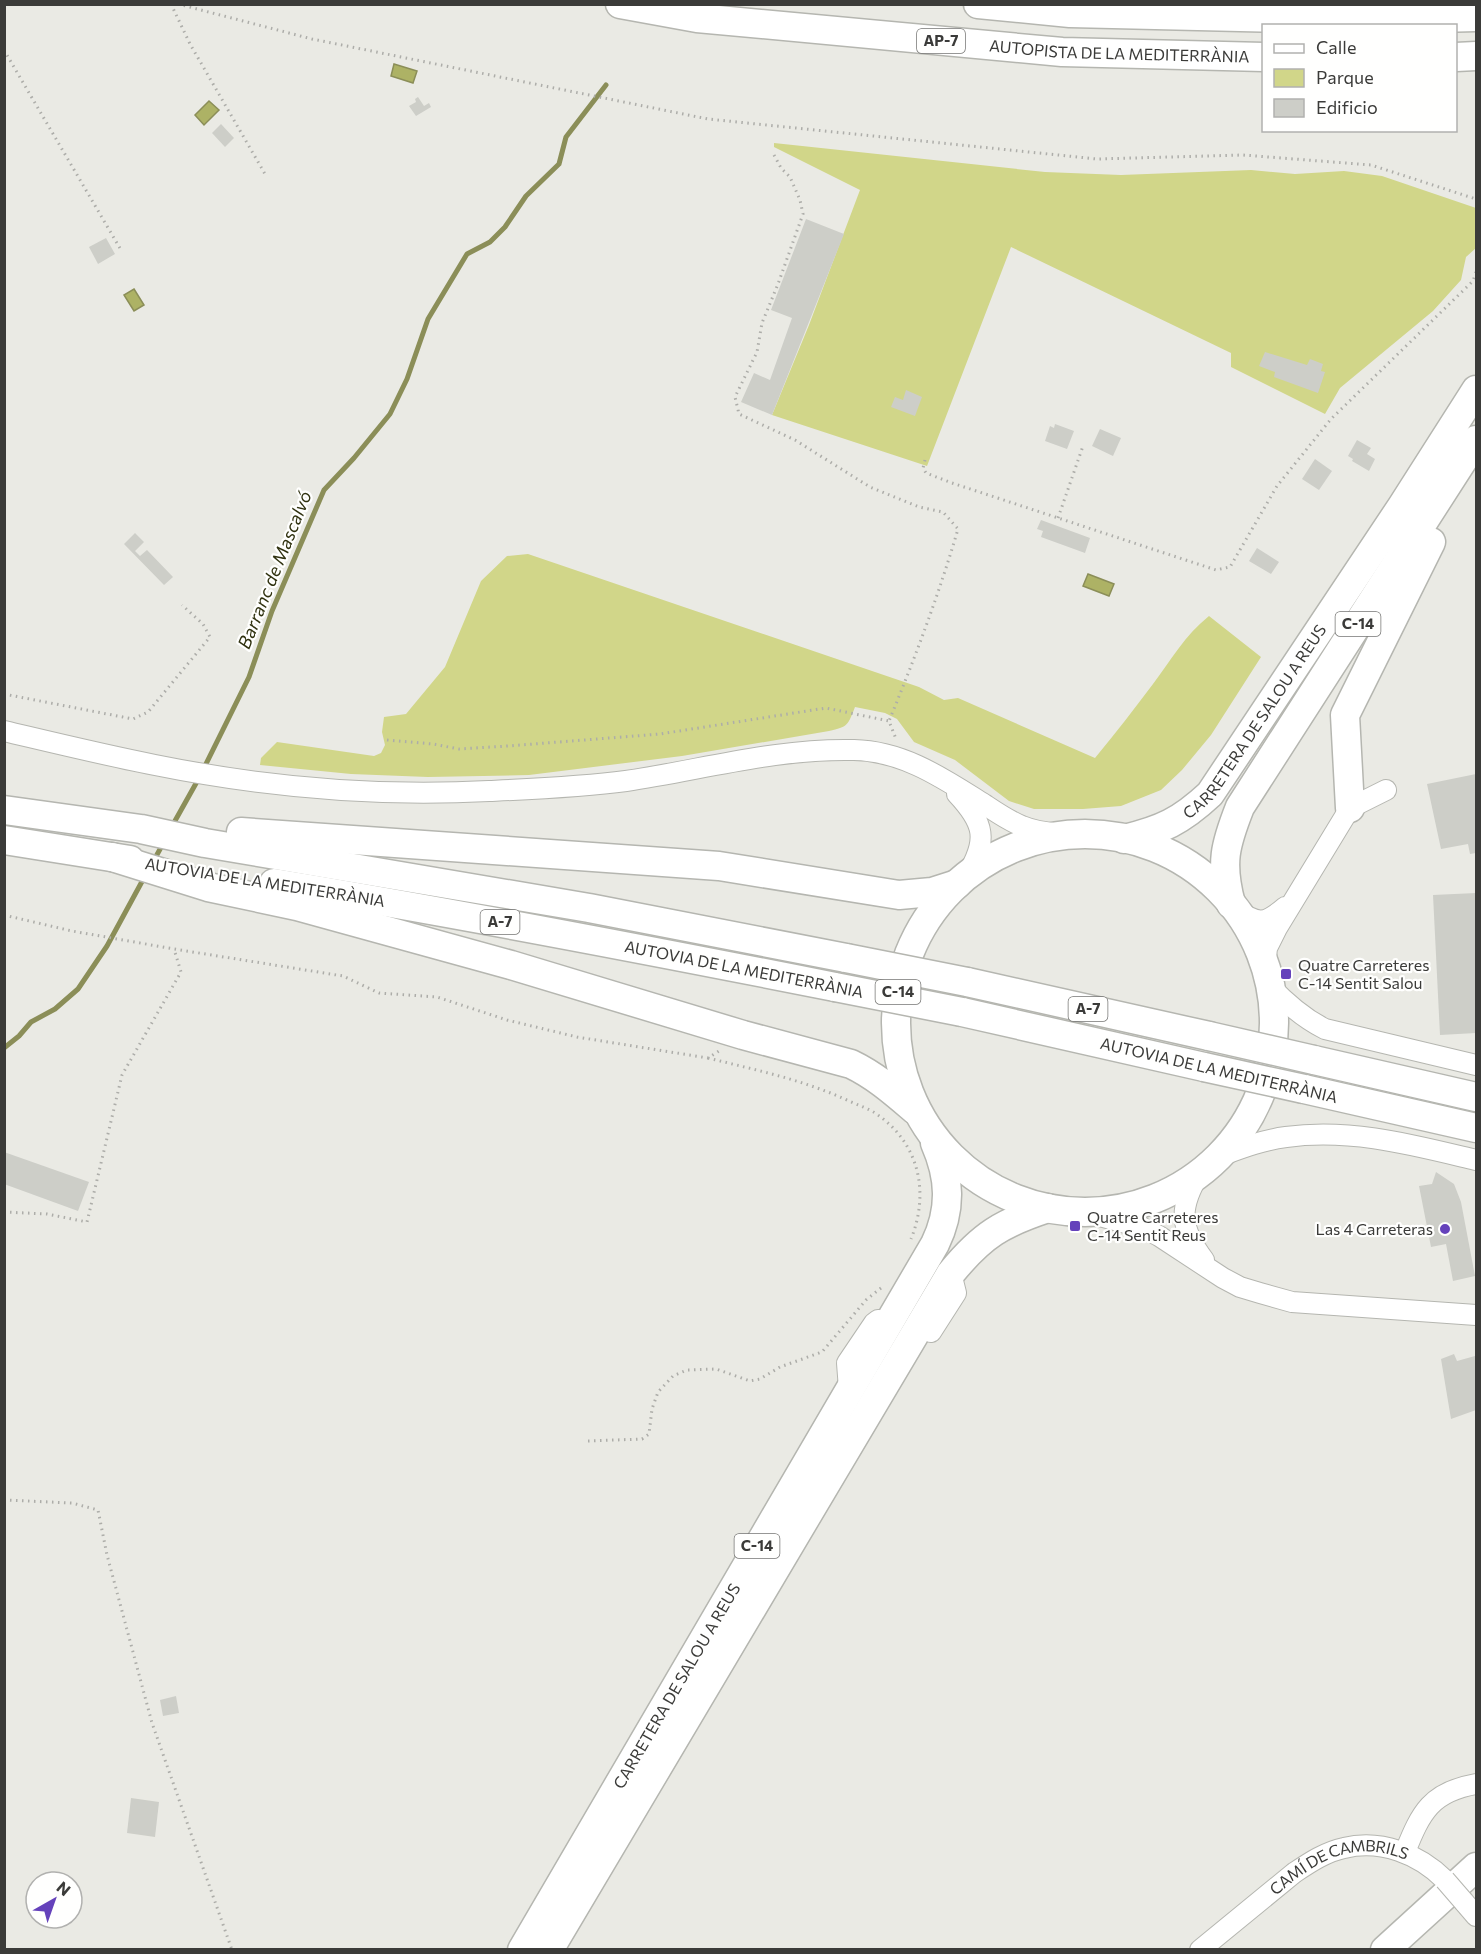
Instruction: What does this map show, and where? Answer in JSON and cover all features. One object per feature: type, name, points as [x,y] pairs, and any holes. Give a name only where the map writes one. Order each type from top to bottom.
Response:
[{"type":"highway","name":"AUTOPISTA DE LA MEDITERRÀNIA","points":[[620,4],[697,18],[1062,52],[1262,57]]},
{"type":"highway","points":[[978,4],[1082,14],[1362,20],[1476,16]]},
{"type":"highway","points":[[1457,57],[1476,56]]},
{"type":"highway","name":"CARRETERA DE SALOU A REUS","points":[[1124,839],[1155,831],[1171,824],[1210,794],[1402,506],[1476,390]]},
{"type":"highway","points":[[1350,808],[1345,715],[1412,578],[1459,489],[1476,440]]},
{"type":"highway","name":"C-14","points":[[1233,907],[1226,885],[1224,860],[1229,834],[1240,807],[1476,440]]},
{"type":"highway","name":"AUTOVIA DE LA MEDITERRÀNIA","points":[[4,810],[209,836],[846,958],[967,982],[1476,1097]]},
{"type":"highway","name":"C-14","points":[[1071,835],[1098,835],[1124,839],[1155,848],[1183,862],[1209,881],[1233,907],[1257,947],[1267,976],[1273,1011],[1273,1038],[1264,1081],[1251,1113],[1237,1136],[1220,1156],[1199,1174],[1173,1191],[1116,1210],[1085,1212],[1048,1208],[1025,1202],[982,1182],[946,1151],[925,1123],[906,1085],[898,1054],[896,1023],[898,992],[906,962],[918,933],[936,907],[962,880],[990,860],[1016,847],[1043,839],[1071,835]]},
{"type":"highway","points":[[209,836],[719,866],[899,895],[932,892],[962,880]]},
{"type":"highway","name":"AUTOVIA DE LA MEDITERRÀNIA","points":[[4,840],[424,908],[963,1012],[1476,1128]]},
{"type":"highway","points":[[143,864],[208,886],[297,906],[511,964],[859,1068],[881,1082],[925,1123]]},
{"type":"highway","name":"CARRETERA DE SALOU A REUS","points":[[522,1950],[935,1244],[947,1213],[948,1185],[939,1151],[925,1123]]},
{"type":"highway","name":"C-14","points":[[549,1950],[951,1273],[966,1254],[995,1229],[1048,1208]]},
{"type":"highway","points":[[1385,1950],[1476,1867]]},
{"type":"highway","points":[[1410,1928],[1472,1898]]},
{"type":"street","points":[[4,731],[156,766],[256,782],[392,793],[487,791],[623,781],[791,753],[856,750],[896,756],[938,775],[1024,827],[1071,835]]},
{"type":"street","points":[[938,775],[972,810],[981,832],[981,845],[962,880]]},
{"type":"street","points":[[1386,789],[1350,808],[1297,898],[1276,928],[1267,948],[1267,976],[1299,1014],[1325,1029],[1476,1065]]},
{"type":"street","points":[[1233,907],[1258,922],[1268,920],[1297,898]]},
{"type":"street","points":[[1220,1156],[1254,1144],[1284,1137],[1345,1134],[1402,1143],[1476,1160]]},
{"type":"street","points":[[1199,1174],[1186,1198],[1184,1211],[1190,1242],[1209,1267]]},
{"type":"street","points":[[1085,1212],[1141,1227],[1240,1287],[1292,1302],[1476,1315]]},
{"type":"street","points":[[1405,1852],[1415,1826],[1440,1797],[1455,1788],[1476,1784]]},
{"type":"street","name":"CAMÍ DE CAMBRILS","points":[[1200,1950],[1294,1873],[1324,1855],[1344,1848],[1359,1846],[1405,1852],[1432,1867],[1444,1880],[1472,1898]]},
{"type":"path","points":[[171,4],[190,44],[265,174]]},
{"type":"path","points":[[178,4],[312,39],[708,119],[1097,159],[1243,155],[1371,165],[1476,199]]},
{"type":"path","points":[[4,50],[121,250]]},
{"type":"path","points":[[774,155],[781,168],[790,177],[800,200],[803,214],[762,323],[757,352],[735,397],[739,414],[795,440],[870,487],[919,507],[943,512],[958,529],[927,622],[889,720],[896,738],[896,756]]},
{"type":"path","points":[[925,460],[923,468],[926,473],[1216,570],[1230,567],[1277,486],[1331,419],[1473,281],[1476,272]]},
{"type":"path","points":[[1058,518],[1083,446]]},
{"type":"path","points":[[4,694],[133,719],[140,717],[148,712],[210,637],[203,624],[182,605]]},
{"type":"path","points":[[387,740],[459,749],[508,746],[660,734],[826,708],[889,720]]},
{"type":"path","points":[[4,915],[72,931],[344,976],[379,993],[437,997],[507,1020],[577,1037],[708,1059],[823,1088],[875,1113],[898,1134],[912,1156],[919,1176],[921,1194],[918,1220],[910,1239]]},
{"type":"path","points":[[4,1212],[47,1214],[87,1222],[122,1075],[181,972],[174,949]]},
{"type":"path","points":[[708,1059],[743,1035]]},
{"type":"path","points":[[588,1441],[642,1439],[650,1434],[652,1409],[658,1392],[673,1376],[687,1370],[716,1369],[750,1381],[760,1379],[780,1367],[822,1352],[866,1300],[880,1290],[885,1283]]},
{"type":"path","points":[[4,1500],[72,1503],[98,1510],[107,1555],[152,1723],[232,1950]]},
{"type":"green space","points":[[774,143],[1045,172],[1121,175],[1251,170],[1295,174],[1344,171],[1382,176],[1476,208],[1476,248],[1466,257],[1461,280],[1433,311],[1340,388],[1325,414],[1231,367],[1231,353],[1011,247],[927,466],[772,415],[860,190],[774,147]]},
{"type":"green space","points":[[528,554],[919,687],[944,700],[958,698],[1095,758],[1185,640],[1209,616],[1261,657],[1211,735],[1182,770],[1161,790],[1121,806],[1034,809],[1009,801],[955,760],[914,742],[897,719],[885,713],[855,707],[846,724],[829,731],[682,756],[529,775],[428,777],[351,774],[260,765],[261,758],[277,742],[374,756],[381,753],[385,745],[382,732],[384,717],[406,714],[445,667],[481,581],[507,556]]},
{"type":"shaded area","points":[[394,64],[417,71],[413,83],[391,76]]},
{"type":"shaded area","points":[[209,101],[219,110],[204,125],[195,115]]},
{"type":"shaded area","points":[[134,289],[144,305],[134,311],[124,295]]},
{"type":"shaded area","points":[[1088,574],[1114,584],[1109,596],[1083,586]]},
{"type":"building","points":[[418,97],[424,106],[429,103],[431,107],[416,116],[409,106],[416,102],[415,99]]},
{"type":"building","points":[[221,124],[234,138],[225,147],[212,133]]},
{"type":"building","points":[[806,219],[844,234],[772,415],[741,402],[754,373],[770,380],[792,318],[771,310]]},
{"type":"building","points":[[106,238],[115,254],[98,264],[89,247]]},
{"type":"building","points":[[1265,352],[1307,365],[1310,359],[1323,364],[1321,371],[1325,372],[1318,393],[1274,377],[1275,372],[1259,366]]},
{"type":"building","points":[[906,390],[922,397],[915,416],[891,407],[895,397],[903,400]]},
{"type":"building","points":[[1055,424],[1074,431],[1067,449],[1045,441],[1050,426],[1054,428]]},
{"type":"building","points":[[1100,429],[1121,438],[1113,456],[1092,446]]},
{"type":"building","points":[[1357,440],[1371,448],[1367,454],[1375,459],[1369,471],[1348,456]]},
{"type":"building","points":[[1315,459],[1332,471],[1319,490],[1302,479]]},
{"type":"building","points":[[1041,520],[1090,538],[1085,553],[1041,537],[1043,531],[1037,529]]},
{"type":"building","points":[[135,533],[144,542],[135,551],[140,556],[147,550],[173,577],[164,585],[124,544]]},
{"type":"building","points":[[1257,548],[1279,562],[1271,574],[1249,561]]},
{"type":"building","points":[[1476,774],[1476,853],[1470,854],[1468,844],[1441,849],[1427,784]]},
{"type":"building","points":[[1476,893],[1476,1033],[1440,1035],[1433,895]]},
{"type":"building","points":[[4,1152],[89,1182],[78,1211],[4,1184]]},
{"type":"building","points":[[1436,1172],[1454,1184],[1461,1202],[1475,1276],[1453,1281],[1446,1244],[1431,1247],[1419,1186],[1432,1184]]},
{"type":"building","points":[[1454,1354],[1457,1361],[1475,1356],[1476,1410],[1451,1419],[1441,1359]]},
{"type":"building","points":[[176,1696],[179,1713],[163,1716],[160,1700]]},
{"type":"building","points":[[131,1798],[159,1802],[155,1837],[127,1833]]},
{"type":"waterway","name":"Barranc de Mascalvó","points":[[203,770],[249,677],[272,611],[324,490],[390,414],[407,379],[428,319],[467,254],[490,242],[505,227],[526,196],[559,164],[566,137],[606,85]]},
{"type":"waterway","name":"Barranc de Mascalvó","points":[[171,828],[199,778]]},
{"type":"waterway","name":"Barranc de Mascalvó","points":[[154,860],[164,842]]},
{"type":"waterway","name":"Barranc de Mascalvó","points":[[4,1048],[31,1022],[55,1009],[78,989],[107,946],[145,876]]},
{"type":"place","name":"Quatre Carreteres C-14 Sentit Salou","points":[[1286,974]]},
{"type":"place","name":"Quatre Carreteres C-14 Sentit Reus","points":[[1075,1226]]},
{"type":"place","name":"Las 4 Carreteras","points":[[1445,1229]]}]
